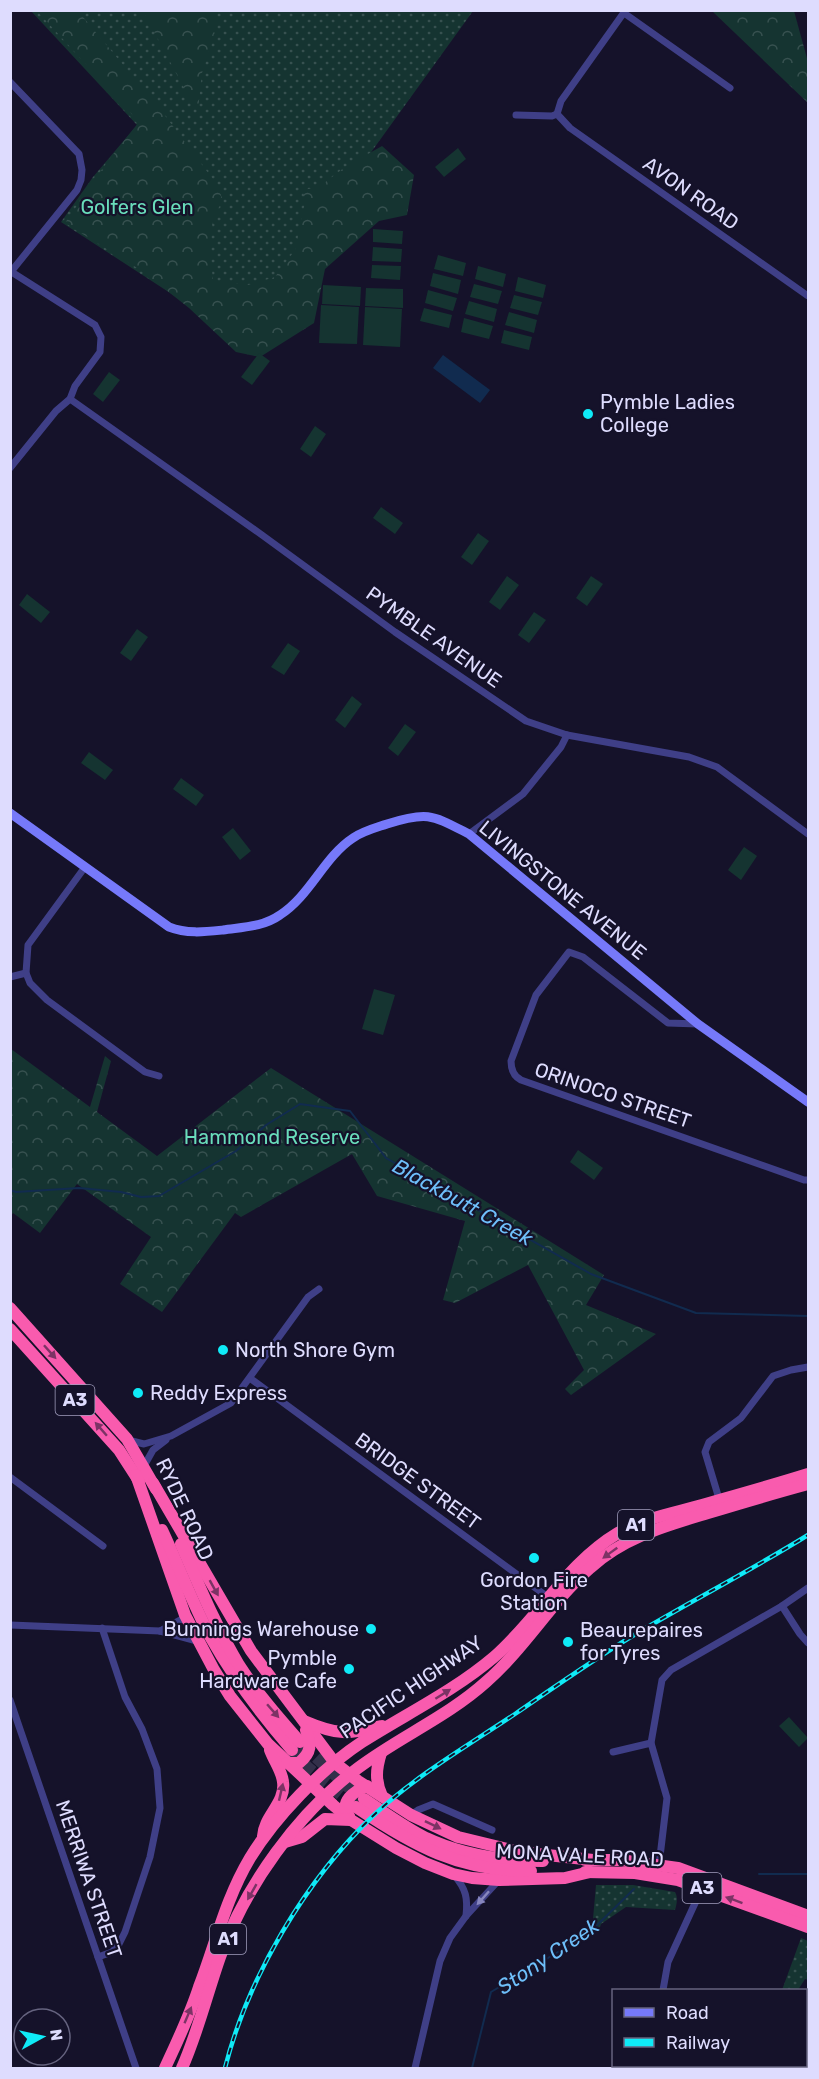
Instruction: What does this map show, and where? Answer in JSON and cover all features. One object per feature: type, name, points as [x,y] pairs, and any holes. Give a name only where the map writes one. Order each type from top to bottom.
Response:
[{"type":"highway","name":"RYDE ROAD","points":[[10,1308],[127,1439],[140,1471],[215,1645],[255,1706],[296,1746],[240,1666],[218,1628],[153,1483],[140,1471],[119,1450],[10,1329]]},
{"type":"highway","points":[[140,1471],[184,1615],[198,1641],[230,1696],[268,1744],[324,1797],[351,1820],[396,1848],[453,1874],[499,1880],[565,1878],[591,1866]]},
{"type":"highway","name":"PACIFIC HIGHWAY","points":[[182,2068],[227,1942],[256,1885],[284,1843],[324,1797],[381,1753],[430,1723],[488,1681],[568,1590],[590,1568],[624,1543],[721,1504],[808,1474]]},
{"type":"highway","points":[[153,1483],[251,1651],[335,1762],[349,1776],[411,1815],[458,1837],[591,1866]]},
{"type":"highway","name":"PACIFIC HIGHWAY","points":[[165,2068],[200,1986],[229,1898],[251,1857],[263,1839],[335,1762],[361,1743],[478,1670],[518,1634],[580,1563],[620,1532],[658,1517],[808,1484]]},
{"type":"highway","points":[[303,1720],[326,1730],[356,1733],[393,1724]]},
{"type":"highway","points":[[287,1763],[299,1763],[307,1757],[311,1749],[303,1720]]},
{"type":"highway","points":[[263,1839],[264,1827],[278,1803],[284,1782],[268,1744]]},
{"type":"highway","points":[[381,1753],[376,1777],[382,1796]]},
{"type":"highway","points":[[351,1820],[345,1806],[357,1790],[367,1786]]},
{"type":"highway","name":"MONA VALE ROAD","points":[[360,1803],[428,1839],[458,1850],[496,1858],[591,1866],[678,1880],[808,1927]]},
{"type":"highway","points":[[284,1843],[302,1836],[325,1819],[351,1820]]},
{"type":"highway","name":"MONA VALE ROAD","points":[[591,1866],[620,1860],[678,1868],[808,1916]]},
{"type":"street","points":[[516,115],[552,116],[557,114],[561,101],[625,12],[730,88]]},
{"type":"street","points":[[10,82],[79,154],[82,170],[77,190],[11,272],[95,325],[100,337],[100,352],[75,386],[70,399],[56,411],[10,468]]},
{"type":"street","name":"AVON ROAD","points":[[557,114],[575,132],[808,296]]},
{"type":"street","name":"PYMBLE AVENUE","points":[[70,399],[395,632],[526,721],[567,735],[689,757],[704,762],[717,768],[808,834]]},
{"type":"street","points":[[469,834],[523,794],[561,747],[567,735]]},
{"type":"street","name":"LIVINGSTONE AVENUE","points":[[10,813],[169,927],[177,931],[199,933],[260,925],[280,915],[288,909],[348,841],[368,830],[423,815],[440,820],[469,834],[698,1024],[808,1102]]},
{"type":"street","points":[[85,867],[28,945],[26,973],[30,983],[47,1000],[145,1072],[159,1076]]},
{"type":"street","name":"ORINOCO STREET","points":[[698,1024],[668,1023],[583,957],[569,952],[531,1004],[511,1066],[517,1078],[521,1080],[808,1180]]},
{"type":"street","points":[[10,977],[26,973]]},
{"type":"street","points":[[140,1471],[153,1450],[171,1436],[231,1403],[251,1379],[308,1297],[320,1289]]},
{"type":"street","points":[[721,1504],[705,1452],[709,1442],[741,1418],[773,1376],[808,1367]]},
{"type":"street","name":"BRIDGE STREET","points":[[251,1379],[548,1597]]},
{"type":"street","points":[[127,1439],[144,1444],[171,1436]]},
{"type":"street","points":[[10,1477],[103,1546]]},
{"type":"street","points":[[659,1865],[666,1797],[651,1743],[662,1680],[666,1674],[782,1606],[808,1588]]},
{"type":"street","points":[[548,1597],[568,1590]]},
{"type":"street","points":[[782,1606],[808,1643]]},
{"type":"street","points":[[160,1631],[182,1619],[184,1615]]},
{"type":"street","points":[[10,1625],[160,1631],[198,1641]]},
{"type":"street","points":[[98,1957],[112,1952],[125,1932],[150,1857],[160,1808],[157,1769],[125,1697],[102,1628]]},
{"type":"street","name":"MERRIWA STREET","points":[[10,1700],[136,2068]]},
{"type":"street","points":[[613,1752],[651,1743]]},
{"type":"street","points":[[411,1815],[433,1804],[492,1830]]},
{"type":"street","points":[[453,1874],[462,1884],[468,1896],[466,1916]]},
{"type":"street","points":[[414,2068],[440,1962],[450,1938],[466,1916],[499,1880]]},
{"type":"street","points":[[663,1989],[668,1962],[702,1888]]},
{"type":"green space","name":"Golfers Glen","points":[[31,11],[473,11],[276,284],[204,315],[61,222],[93,177],[137,125]]},
{"type":"green space","name":"Golfers Glen","points":[[37,11],[78,11],[160,109],[215,182],[223,200],[213,218],[210,249],[213,281],[248,285],[275,277],[295,250],[305,202],[303,190],[319,187],[345,167],[382,146],[414,175],[407,215],[379,221],[325,269],[314,323],[260,357],[236,352],[189,308],[142,271],[65,223],[107,162],[139,122]]},
{"type":"green space","points":[[143,11],[217,11],[213,39],[202,73],[198,110],[189,101]]},
{"type":"green space","points":[[712,11],[794,11],[808,62],[808,103]]},
{"type":"green space","points":[[458,148],[466,159],[444,177],[435,167]]},
{"type":"green space","points":[[373,229],[403,231],[402,244],[373,242]]},
{"type":"green space","points":[[373,247],[402,249],[401,262],[372,261]]},
{"type":"green space","points":[[438,255],[466,263],[463,276],[434,269]]},
{"type":"green space","points":[[372,265],[401,266],[400,280],[371,278]]},
{"type":"green space","points":[[478,266],[506,274],[503,287],[475,279]]},
{"type":"green space","points":[[433,273],[461,280],[458,294],[430,286]]},
{"type":"green space","points":[[518,277],[546,285],[543,298],[515,291]]},
{"type":"green space","points":[[474,284],[502,291],[498,304],[470,297]]},
{"type":"green space","points":[[323,285],[361,287],[360,306],[322,304]]},
{"type":"green space","points":[[366,288],[403,289],[403,308],[365,306]]},
{"type":"green space","points":[[428,290],[457,298],[453,311],[425,303]]},
{"type":"green space","points":[[514,295],[542,302],[538,315],[510,308]]},
{"type":"green space","points":[[469,301],[497,309],[494,322],[465,314]]},
{"type":"green space","points":[[321,305],[359,307],[357,344],[319,343]]},
{"type":"green space","points":[[365,307],[402,309],[400,347],[363,345]]},
{"type":"green space","points":[[424,308],[452,315],[449,328],[420,321]]},
{"type":"green space","points":[[509,312],[537,320],[534,333],[505,325]]},
{"type":"green space","points":[[464,318],[493,326],[489,339],[461,332]]},
{"type":"green space","points":[[504,330],[532,337],[529,350],[501,343]]},
{"type":"green space","points":[[259,353],[270,361],[252,385],[241,377]]},
{"type":"green space","points":[[109,372],[120,380],[103,402],[93,394]]},
{"type":"green space","points":[[315,426],[326,434],[311,457],[300,449]]},
{"type":"green space","points":[[381,507],[403,523],[395,534],[373,518]]},
{"type":"green space","points":[[478,533],[489,541],[472,565],[461,557]]},
{"type":"green space","points":[[507,576],[519,585],[500,610],[489,602]]},
{"type":"green space","points":[[591,576],[603,584],[587,606],[576,598]]},
{"type":"green space","points":[[27,594],[50,612],[41,623],[19,605]]},
{"type":"green space","points":[[534,612],[546,620],[529,643],[518,635]]},
{"type":"green space","points":[[137,629],[148,637],[131,661],[120,653]]},
{"type":"green space","points":[[288,643],[300,651],[284,675],[271,667]]},
{"type":"green space","points":[[352,696],[362,704],[345,728],[335,720]]},
{"type":"green space","points":[[405,724],[416,732],[398,756],[388,748]]},
{"type":"green space","points":[[89,752],[113,770],[105,780],[81,763]]},
{"type":"green space","points":[[181,778],[204,795],[196,806],[173,789]]},
{"type":"green space","points":[[233,828],[251,851],[240,860],[222,837]]},
{"type":"green space","points":[[744,847],[757,856],[741,880],[728,870]]},
{"type":"green space","points":[[374,989],[395,995],[383,1035],[362,1029]]},
{"type":"green space","name":"Hammond Reserve","points":[[11,1049],[90,1107],[105,1056],[111,1061],[97,1112],[157,1156],[271,1068],[604,1275],[586,1305],[656,1334],[571,1395],[565,1389],[584,1370],[528,1265],[455,1303],[443,1300],[465,1221],[377,1196],[352,1154],[241,1217],[235,1213],[162,1312],[120,1284],[151,1237],[77,1184],[40,1233],[13,1213],[11,1216]]},
{"type":"green space","points":[[578,1150],[603,1168],[594,1180],[570,1162]]},
{"type":"green space","points":[[789,1717],[808,1738],[799,1747],[779,1726]]},
{"type":"green space","points":[[596,1885],[633,1885],[675,1892],[676,1908],[675,1910],[626,1907],[601,1924],[599,1930],[592,1930]]},
{"type":"green space","points":[[801,1938],[808,1941],[808,1980],[805,1979],[799,1989],[782,1989]]},
{"type":"water","points":[[443,355],[490,390],[480,403],[433,368]]},
{"type":"waterway","name":"Blackbutt Creek","points":[[10,1190],[16,1192],[79,1188],[121,1192],[141,1197],[159,1196],[236,1151],[266,1125],[300,1104],[350,1111],[386,1158],[591,1274],[696,1313],[808,1316]]},
{"type":"waterway","name":"Stony Creek","points":[[759,1874],[808,1874]]},
{"type":"waterway","name":"Stony Creek","points":[[472,2068],[491,1992],[588,1934],[634,1889]]},
{"type":"tunnel","points":[[303,1745],[361,1797]]},
{"type":"tunnel","points":[[292,1750],[307,1767],[355,1806]]},
{"type":"railway","points":[[225,2068],[248,1999],[283,1931],[326,1868],[375,1814],[425,1774],[608,1651],[808,1535]]},
{"type":"place","name":"Pymble Ladies College","points":[[588,414]]},
{"type":"place","name":"North Shore Gym","points":[[223,1350]]},
{"type":"place","name":"Reddy Express","points":[[138,1393]]},
{"type":"place","name":"Gordon Fire Station","points":[[534,1558]]},
{"type":"place","name":"Bunnings Warehouse","points":[[371,1629]]},
{"type":"place","name":"Beaurepaires for Tyres","points":[[568,1642]]},
{"type":"place","name":"Pymble Hardware Cafe","points":[[349,1669]]}]
